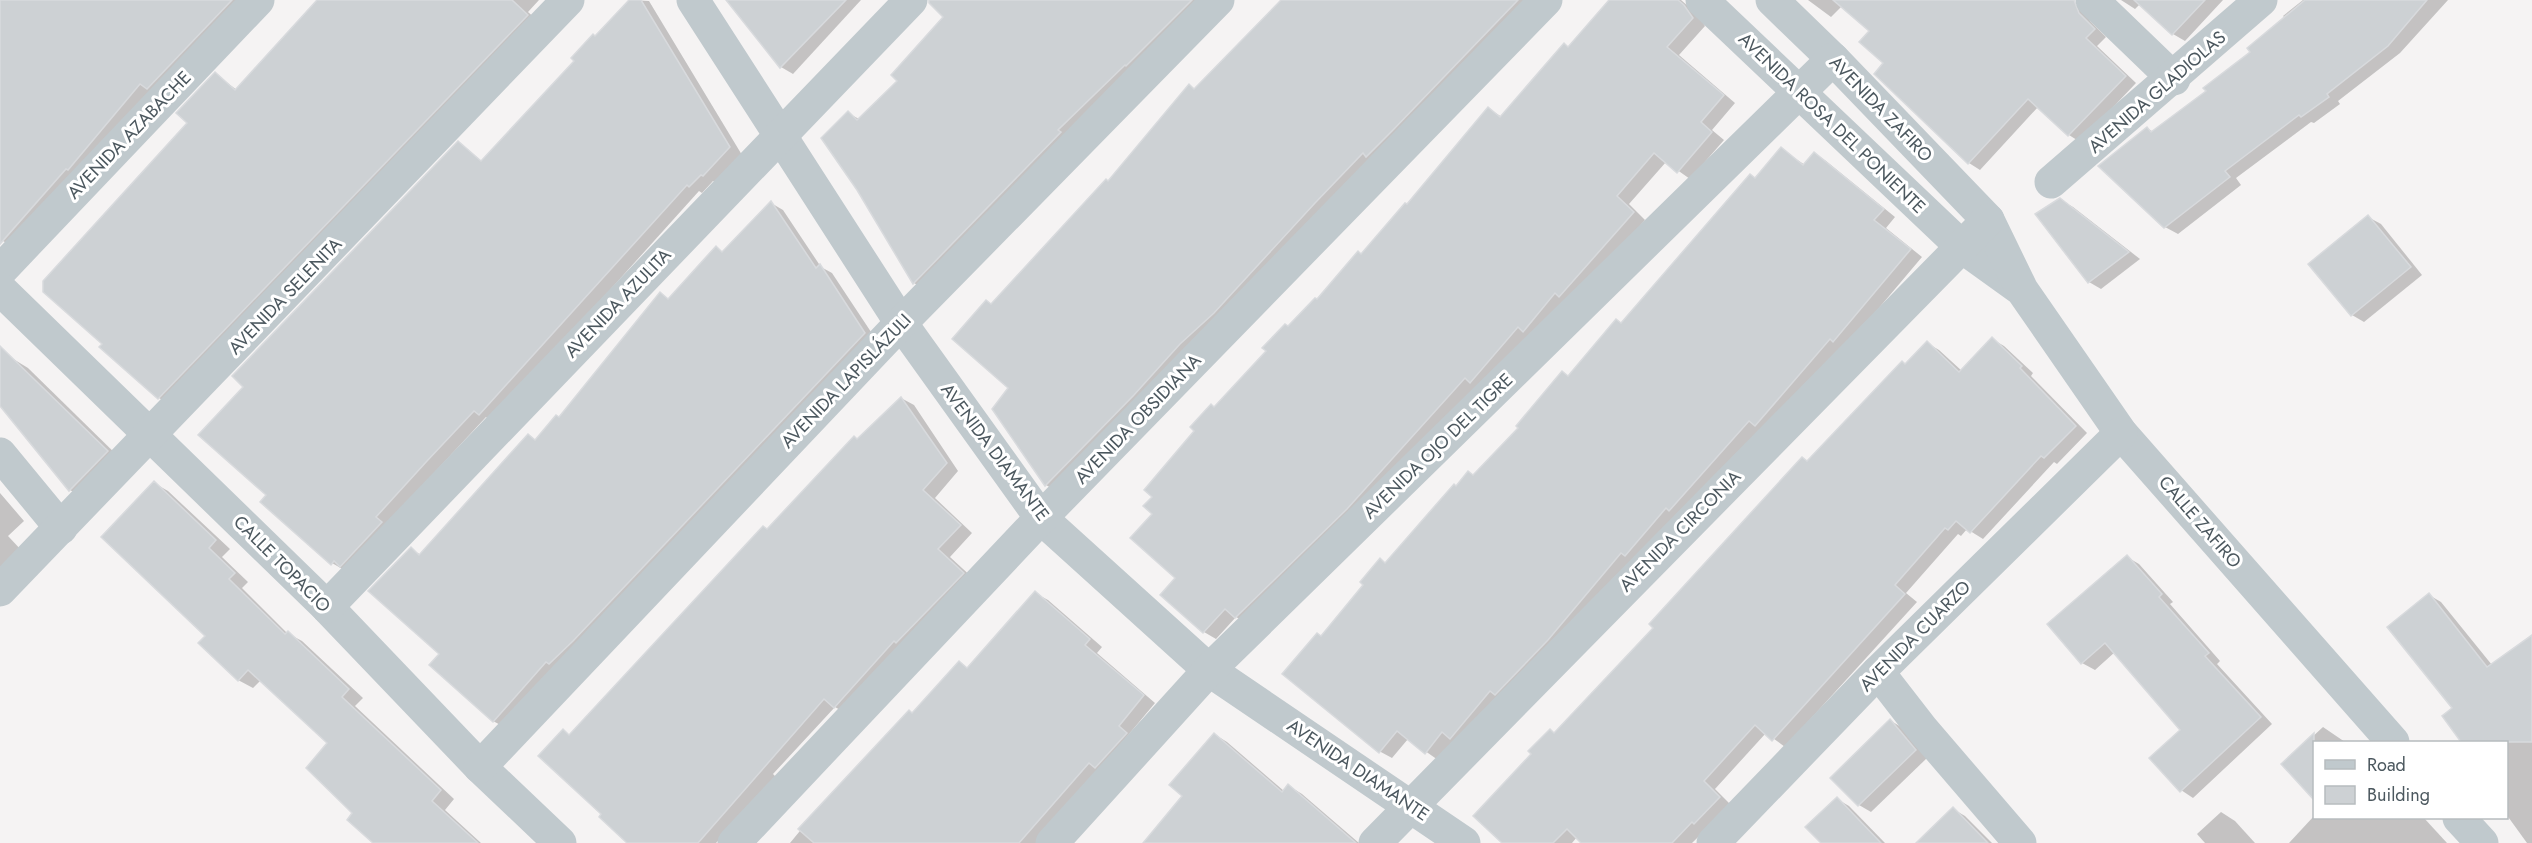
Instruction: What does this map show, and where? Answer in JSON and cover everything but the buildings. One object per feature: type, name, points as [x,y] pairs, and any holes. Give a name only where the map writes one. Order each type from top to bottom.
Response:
[{"type":"street","name":"AVENIDA AZABACHE","points":[[0,271],[258,0]]},
{"type":"street","name":"AVENIDA SELENITA","points":[[0,590],[152,435],[568,0]]},
{"type":"street","name":"AVENIDA DIAMANTE","points":[[693,0],[781,133],[901,323],[1041,518],[1209,670],[1464,843]]},
{"type":"street","name":"AVENIDA AZULITA","points":[[327,607],[911,0]]},
{"type":"street","name":"AVENIDA LAPISLÁZULI","points":[[480,767],[901,323],[1218,0]]},
{"type":"street","name":"AVENIDA OBSIDIANA","points":[[734,843],[1041,518],[1546,0]]},
{"type":"street","name":"AVENIDA ROSA DEL PONIENTE","points":[[1702,0],[1961,246]]},
{"type":"street","name":"AVENIDA ZAFIRO","points":[[1772,0],[1833,59],[1988,220]]},
{"type":"street","points":[[2092,0],[2174,79]]},
{"type":"street","name":"AVENIDA GLADIOLAS","points":[[2051,182],[2174,79],[2261,0]]},
{"type":"street","name":"AVENIDA OJO DEL TIGRE","points":[[1052,843],[1209,670],[1833,59]]},
{"type":"street","name":"AVENIDA CIRCONIA","points":[[1375,843],[1988,220]]},
{"type":"street","name":"CALLE ZAFIRO","points":[[1988,220],[2022,290],[2121,433],[2392,741]]},
{"type":"street","name":"CALLE ZAFIRO","points":[[1961,246],[2022,290]]},
{"type":"street","name":"CALLE TOPACIO","points":[[0,289],[327,607],[480,767],[560,843]]},
{"type":"street","name":"AVENIDA CUARZO","points":[[1713,843],[1878,672],[2121,433]]},
{"type":"street","points":[[0,454],[61,528]]},
{"type":"street","points":[[1878,672],[1923,730],[2020,843]]},
{"type":"street","points":[[2460,819],[2482,843]]}]
